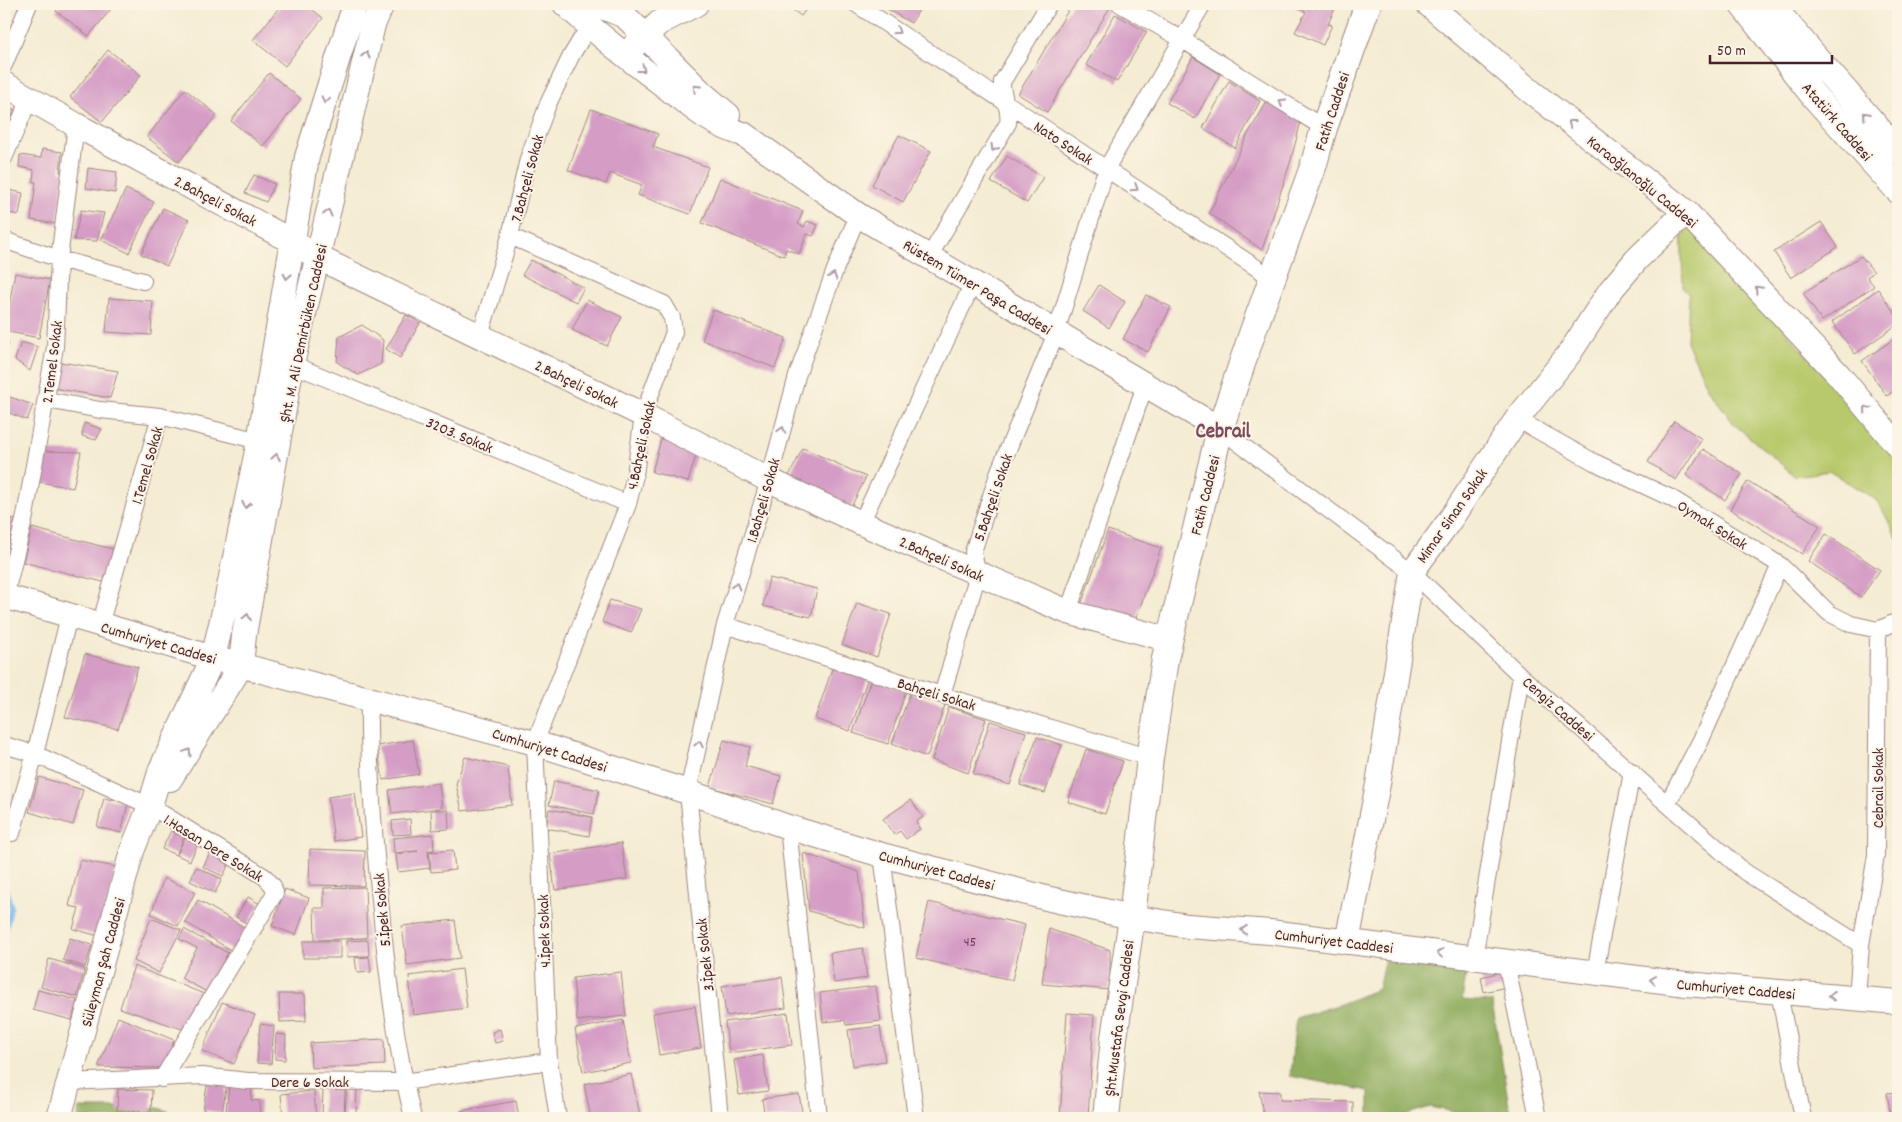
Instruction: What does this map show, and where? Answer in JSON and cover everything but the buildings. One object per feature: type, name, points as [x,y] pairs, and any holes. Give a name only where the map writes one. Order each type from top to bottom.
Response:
[{"type":"main road","name":"Fatih Caddesi","points":[[1132,917],[1150,758],[1170,640],[1220,430],[1253,331],[1313,167],[1324,128],[1368,4]]},
{"type":"main road","name":"Atatürk Caddesi","points":[[1742,4],[1813,95],[1898,190]]},
{"type":"main road","name":"Atatürk Caddesi","points":[[1770,4],[1898,152]]},
{"type":"main road","name":"Şht.Mustafa Sevgi Caddesi","points":[[1106,1118],[1114,1038],[1132,917]]},
{"type":"street","points":[[4,65],[29,4]]},
{"type":"street","name":"Şht. M. Ali Demirbüken Caddesi","points":[[213,658],[259,441],[307,157],[355,4]]},
{"type":"street","name":"Şht. M. Ali Demirbüken Caddesi","points":[[241,666],[246,625],[292,364],[373,24],[382,4]]},
{"type":"street","name":"Rüstem Tümer Paşa Caddesi","points":[[565,4],[625,16],[703,94],[734,120],[743,134]]},
{"type":"street","points":[[619,52],[633,47],[660,23],[696,4]]},
{"type":"street","name":"Nato Sokak","points":[[856,4],[1272,278]]},
{"type":"street","points":[[929,257],[1008,123],[1006,104],[1002,93],[1002,82],[1049,4]]},
{"type":"street","points":[[1120,4],[1324,128]]},
{"type":"street","name":"5.Bahçeli Sokak","points":[[942,695],[978,574],[973,552],[999,471],[1056,333],[1106,169],[1203,4]]},
{"type":"street","name":"Karaoğlanoğlu Caddesi","points":[[1428,4],[1529,90],[1686,212],[1838,374],[1898,446]]},
{"type":"street","name":"Rüstem Tümer Paşa Caddesi","points":[[603,11],[619,52],[722,128],[743,134],[858,215],[1220,430]]},
{"type":"street","name":"7.Bahçeli Sokak","points":[[480,336],[510,236],[528,159],[545,113],[571,56],[603,11]]},
{"type":"street","name":"2.Bahçeli Sokak","points":[[4,84],[30,100],[294,242],[318,257],[643,414],[769,480],[978,574],[1068,612],[1170,640]]},
{"type":"street","points":[[4,158],[30,100]]},
{"type":"street","name":"2.Temel Sokak","points":[[5,596],[25,516],[56,347],[59,259],[76,125]]},
{"type":"street","name":"Mimar Sinan Sokak","points":[[1347,942],[1378,784],[1412,572],[1450,520],[1517,419],[1568,354],[1610,291],[1637,259],[1686,212]]},
{"type":"street","name":"1.Bahçeli Sokak","points":[[688,792],[725,625],[798,376],[835,270],[858,215]]},
{"type":"street","name":"4.Bahçeli Sokak","points":[[510,236],[664,304],[672,318],[674,332],[643,414],[635,475],[628,504],[535,743]]},
{"type":"street","points":[[4,240],[59,259],[143,281]]},
{"type":"street","points":[[861,522],[973,283]]},
{"type":"street","name":"3203. Sokak","points":[[292,364],[628,504]]},
{"type":"street","points":[[1068,612],[1146,385]]},
{"type":"street","name":"1.Temel Sokak","points":[[47,400],[100,410],[160,416],[100,624]]},
{"type":"street","points":[[160,416],[259,441]]},
{"type":"street","name":"Oymak Sokak","points":[[1517,419],[1594,462],[1671,498],[1780,566],[1829,613],[1851,624],[1878,630]]},
{"type":"street","name":"Cengiz Caddesi","points":[[1220,430],[1412,572],[1521,676],[1745,872],[1860,945]]},
{"type":"street","points":[[1668,803],[1702,740],[1780,566]]},
{"type":"street","name":"Cumhuriyet Caddesi","points":[[5,596],[241,666],[535,743],[688,792],[788,827],[882,855],[1050,899],[1132,917],[1188,926],[1270,932],[1686,984],[1898,1002]]},
{"type":"street","points":[[12,833],[35,754],[69,616]]},
{"type":"street","points":[[1878,630],[1898,621]]},
{"type":"street","name":"Bahçeli Sokak","points":[[725,625],[942,695],[1150,758]]},
{"type":"street","name":"Cebrail Sokak","points":[[1860,945],[1876,854],[1878,630]]},
{"type":"street","name":"Süleyman Şah Caddesi","points":[[59,1118],[132,851],[150,806],[161,769],[213,658]]},
{"type":"street","name":"Süleyman Şah Caddesi","points":[[150,806],[175,773],[241,666]]},
{"type":"street","points":[[1474,958],[1521,676]]},
{"type":"street","name":"5.İpek Sokak","points":[[369,699],[368,745],[386,969],[404,1082],[413,1118]]},
{"type":"street","name":"4.İpek Sokak","points":[[535,743],[548,1061],[558,1118]]},
{"type":"street","name":"1.Hasan Dere Sokak","points":[[4,745],[35,754],[150,806],[265,877],[273,886],[276,893],[162,1079]]},
{"type":"street","points":[[1595,973],[1632,772]]},
{"type":"street","name":"3.İpek Sokak","points":[[688,792],[720,1118]]},
{"type":"street","points":[[788,827],[819,1118]]},
{"type":"street","points":[[882,855],[916,1118]]},
{"type":"street","points":[[1857,998],[1860,945]]},
{"type":"street","points":[[1506,962],[1538,1118]]},
{"type":"street","points":[[1779,992],[1802,1118]]},
{"type":"street","name":"Dere 6 Sokak","points":[[69,1082],[202,1076],[248,1081],[404,1082],[548,1061]]},
{"type":"green space","points":[[1681,215],[1898,457],[1898,540],[1878,501],[1829,471],[1795,476],[1734,424],[1708,388],[1687,342],[1689,295],[1683,288]]},
{"type":"green space","points":[[1385,957],[1467,968],[1462,1000],[1492,1002],[1511,1118],[1483,1118],[1430,1107],[1401,1116],[1400,1118],[1369,1118],[1369,1091],[1290,1076],[1296,1018],[1338,1005],[1378,989]]},
{"type":"green space","points":[[79,1108],[158,1108],[190,1118],[78,1118]]},
{"type":"waterway","points":[[4,883],[11,906],[4,938]]},
{"type":"district","name":"Cebrail","points":[[1223,430]]}]
